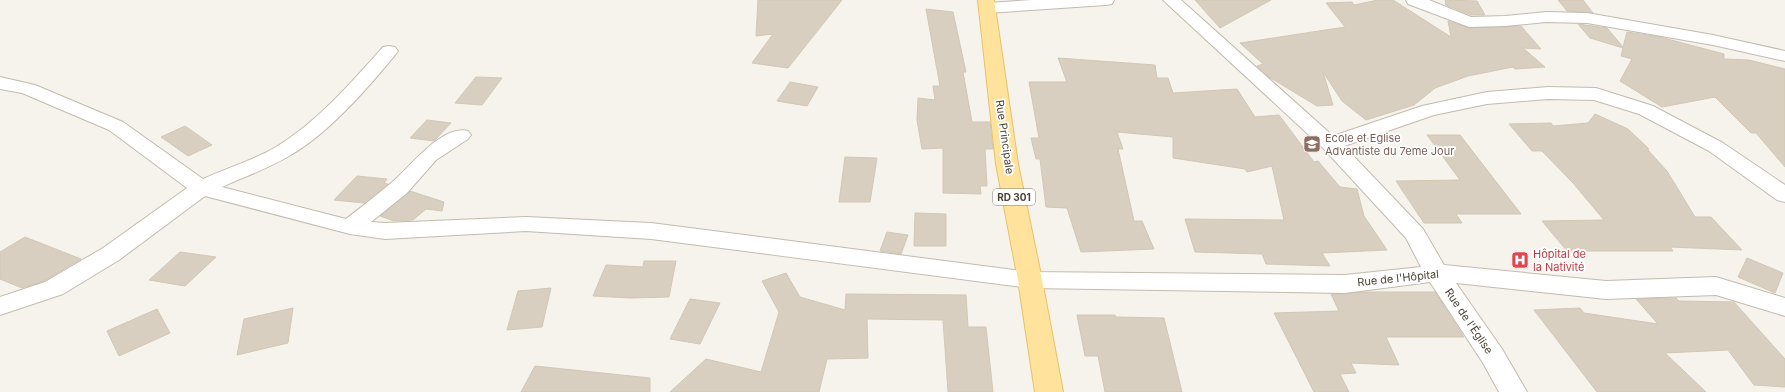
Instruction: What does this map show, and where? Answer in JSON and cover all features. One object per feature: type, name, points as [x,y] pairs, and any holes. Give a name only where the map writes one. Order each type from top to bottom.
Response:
[{"type":"main road","name":"Rue Principale","points":[[987,4],[1007,164],[1030,280],[1049,392]]},
{"type":"street","points":[[987,4],[1106,0]]},
{"type":"street","name":"Rue de l'Église","points":[[1172,0],[1330,144],[1415,234],[1436,273],[1493,356],[1513,392]]},
{"type":"street","points":[[1414,0],[1469,22],[1505,21],[1546,17],[1587,18],[1713,40],[1785,56]]},
{"type":"street","points":[[0,306],[54,288],[111,254],[201,188],[282,152],[309,133],[359,86],[389,51]]},
{"type":"street","points":[[0,83],[28,89],[116,126],[201,188]]},
{"type":"street","points":[[1330,144],[1429,110],[1487,98],[1548,94],[1596,94],[1646,110],[1716,147],[1785,195]]},
{"type":"street","points":[[350,227],[399,188],[429,156],[460,135]]},
{"type":"street","name":"Rue de l'Hôpital","points":[[201,188],[350,227],[385,231],[526,224],[651,231],[1030,280],[1345,284],[1436,273],[1606,290],[1716,286],[1785,307]]},
{"type":"building","points":[[758,0],[842,0],[788,68],[752,63],[773,34],[756,36]]},
{"type":"building","points":[[1195,0],[1271,0],[1220,28]]},
{"type":"building","points":[[1378,0],[1393,0],[1451,37],[1448,21],[1469,28],[1521,26],[1541,49],[1523,48],[1545,67],[1515,69],[1513,67],[1468,76],[1435,88],[1414,105],[1366,120],[1342,101],[1323,72],[1333,105],[1317,106],[1269,77],[1257,66],[1263,64],[1240,43],[1345,27],[1326,3],[1352,2],[1354,5]]},
{"type":"building","points":[[1445,0],[1477,1],[1485,15],[1471,15],[1446,5]]},
{"type":"building","points":[[1558,0],[1583,0],[1593,13],[1567,11]]},
{"type":"building","points":[[926,9],[953,12],[966,72],[963,72],[972,122],[990,122],[993,149],[985,149],[987,186],[980,186],[981,194],[943,193],[943,148],[922,149],[917,120],[918,98],[935,100],[933,86],[940,86]]},
{"type":"building","points":[[1578,24],[1607,28],[1623,47],[1627,32],[1660,37],[1724,54],[1724,59],[1749,60],[1785,69],[1785,167],[1756,133],[1751,133],[1715,97],[1662,107],[1620,81],[1632,59],[1621,56],[1623,48],[1590,38]]},
{"type":"building","points":[[1058,58],[1155,65],[1157,78],[1168,78],[1173,93],[1237,89],[1255,117],[1279,115],[1314,162],[1318,161],[1340,187],[1357,189],[1364,216],[1387,250],[1322,253],[1330,266],[1266,264],[1262,254],[1195,252],[1185,219],[1284,220],[1272,166],[1247,172],[1245,169],[1173,158],[1173,137],[1117,132],[1123,149],[1118,149],[1134,221],[1142,221],[1154,249],[1081,252],[1067,208],[1046,207],[1040,159],[1036,159],[1031,138],[1039,138],[1029,82],[1067,82]]},
{"type":"building","points":[[476,77],[502,78],[482,105],[455,103]]},
{"type":"building","points":[[790,82],[818,87],[807,106],[777,101]]},
{"type":"building","points":[[1595,114],[1628,129],[1649,149],[1647,149],[1667,171],[1695,217],[1711,217],[1742,250],[1670,247],[1673,251],[1567,251],[1542,221],[1604,220],[1573,183],[1542,151],[1532,151],[1509,124],[1551,123],[1553,126],[1588,123]]},
{"type":"building","points":[[427,120],[451,123],[434,141],[410,138]]},
{"type":"building","points":[[185,126],[212,145],[188,156],[161,137]]},
{"type":"building","points":[[1427,135],[1460,135],[1521,214],[1456,214],[1462,223],[1424,223],[1396,181],[1460,180]]},
{"type":"building","points":[[845,157],[877,158],[870,202],[839,202]]},
{"type":"building","points":[[357,176],[387,179],[384,183],[388,184],[364,203],[334,200]]},
{"type":"building","points":[[410,191],[444,202],[442,211],[426,209],[413,220],[394,221],[380,216]]},
{"type":"building","points":[[915,213],[946,214],[946,246],[914,246]]},
{"type":"building","points":[[887,232],[908,235],[901,254],[880,251]]},
{"type":"building","points":[[25,237],[81,259],[44,281],[22,288],[0,279],[0,252]]},
{"type":"building","points":[[180,252],[216,257],[185,286],[149,280]]},
{"type":"building","points":[[1747,258],[1783,273],[1775,293],[1738,277]]},
{"type":"building","points":[[644,261],[676,261],[669,297],[631,298],[593,296],[606,265],[643,267]]},
{"type":"building","points":[[786,273],[800,297],[845,310],[846,294],[966,295],[968,327],[986,327],[993,392],[948,392],[943,320],[867,319],[868,358],[827,359],[819,392],[670,392],[706,359],[761,372],[779,312],[762,281]]},
{"type":"building","points":[[551,288],[542,327],[507,330],[518,291]]},
{"type":"building","points":[[1366,292],[1435,292],[1464,337],[1386,337],[1399,365],[1351,363],[1356,373],[1340,374],[1349,392],[1314,392],[1274,313],[1339,311],[1331,294]]},
{"type":"building","points":[[1676,298],[1679,301],[1734,302],[1785,359],[1785,387],[1754,385],[1728,350],[1665,353],[1706,392],[1597,392],[1534,310],[1580,308],[1584,313],[1658,324],[1636,299]]},
{"type":"building","points":[[690,299],[720,303],[700,344],[670,339]]},
{"type":"building","points":[[293,308],[288,343],[237,355],[244,319]]},
{"type":"building","points":[[157,309],[170,333],[119,356],[107,331]]},
{"type":"building","points":[[1077,315],[1115,315],[1116,317],[1164,318],[1182,392],[1105,392],[1098,356],[1085,356]]},
{"type":"building","points":[[535,366],[650,378],[650,392],[521,392]]},
{"type":"place","name":"Ecole et Eglise Advantiste du 7eme Jour","points":[[1312,144]]},
{"type":"place","name":"Hôpital de la Nativité","points":[[1520,260]]}]
